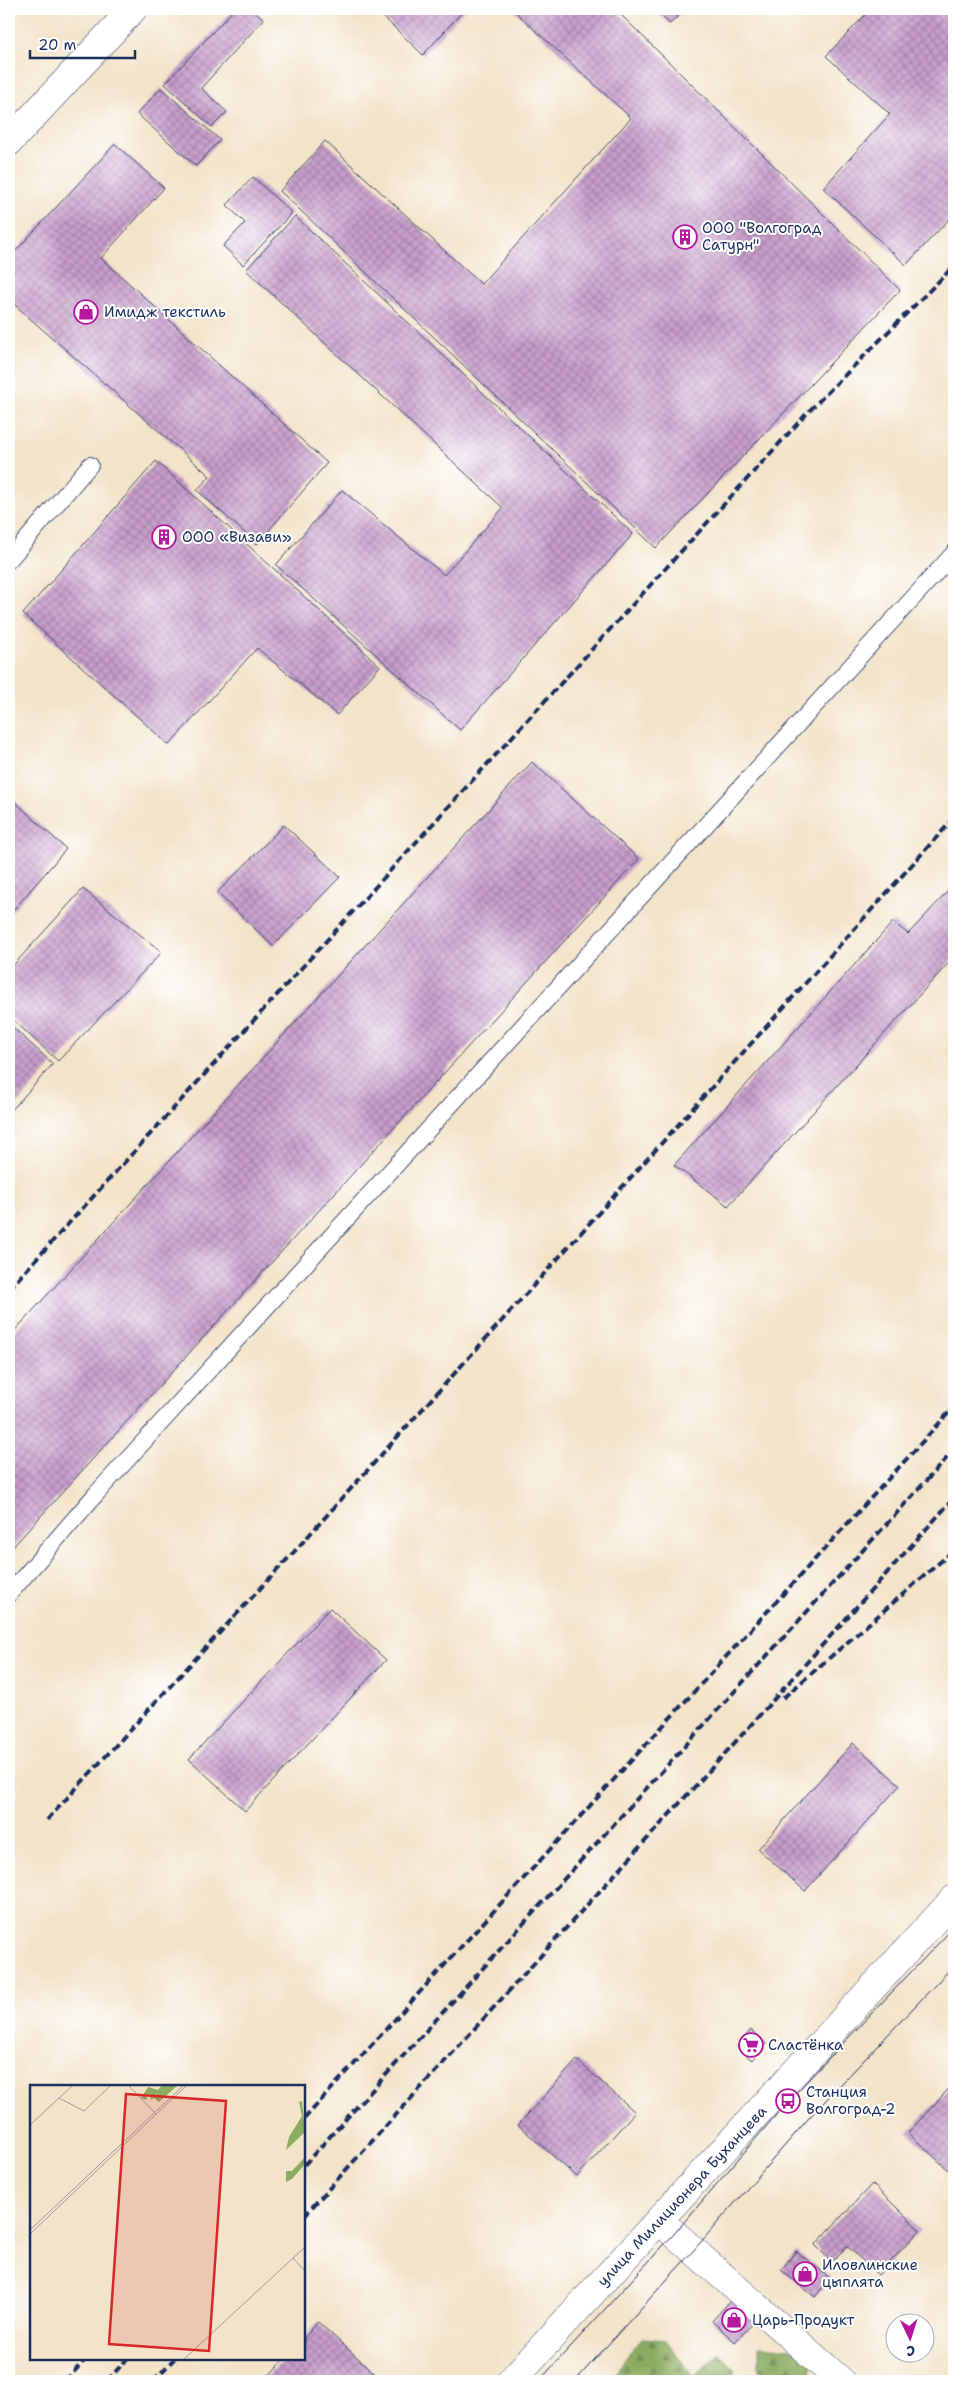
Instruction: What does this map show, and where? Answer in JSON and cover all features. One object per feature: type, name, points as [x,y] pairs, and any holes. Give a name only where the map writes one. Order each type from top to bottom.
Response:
[{"type":"street","points":[[9,142],[133,9]]},
{"type":"street","name":"улица Милиционера Буханцева","points":[[511,2381],[954,1899]]},
{"type":"street","points":[[660,2221],[841,2381]]},
{"type":"lane","points":[[9,560],[90,465]]},
{"type":"lane","points":[[9,1594],[96,1494],[954,553]]},
{"type":"green space","points":[[642,2338],[665,2340],[694,2377],[719,2353],[736,2370],[730,2381],[602,2381],[615,2377],[625,2358]]},
{"type":"green space","points":[[759,2346],[790,2349],[813,2363],[806,2381],[765,2381],[759,2370]]},
{"type":"building","points":[[234,9],[252,9],[264,19],[201,88],[227,112],[212,127],[165,84]]},
{"type":"building","points":[[375,9],[465,9],[423,55]]},
{"type":"building","name":"ООО \"Волгоград Сатурн\"","points":[[512,9],[615,9],[900,290],[656,548],[280,191],[325,141],[481,284],[631,118]]},
{"type":"building","points":[[653,9],[685,9],[670,24]]},
{"type":"building","points":[[871,9],[954,9],[954,214],[906,265],[823,188],[890,114],[826,56]]},
{"type":"building","points":[[161,88],[220,140],[196,166],[137,114]]},
{"type":"building","points":[[115,144],[164,188],[101,258],[327,463],[257,544],[197,490],[210,476],[9,300],[9,258]]},
{"type":"building","points":[[253,177],[292,213],[243,265],[223,246],[245,223],[227,205]]},
{"type":"building","points":[[295,216],[633,534],[460,730],[276,565],[342,490],[444,575],[503,508],[246,270]]},
{"type":"building","name":"ООО «Визави»","points":[[156,461],[380,666],[337,715],[257,648],[169,745],[23,614]]},
{"type":"building","points":[[532,762],[639,859],[9,1551],[9,1337]]},
{"type":"building","points":[[9,796],[66,849],[9,915]]},
{"type":"building","points":[[284,825],[340,877],[273,946],[217,893]]},
{"type":"building","points":[[954,885],[954,957],[728,1206],[674,1165],[893,922],[908,934]]},
{"type":"building","points":[[83,889],[162,952],[58,1061],[9,1016],[9,970]]},
{"type":"building","points":[[9,1024],[53,1064],[9,1113]]},
{"type":"building","points":[[330,1608],[386,1660],[245,1811],[189,1759]]},
{"type":"building","points":[[853,1743],[900,1785],[805,1891],[758,1849]]},
{"type":"building","name":"Сластёнка","points":[[751,2030],[766,2044],[752,2060],[737,2047]]},
{"type":"building","points":[[577,2060],[635,2112],[577,2177],[518,2125]]},
{"type":"building","points":[[954,2083],[954,2172],[953,2174],[908,2133]]},
{"type":"building","points":[[872,2184],[920,2230],[878,2275],[847,2246],[832,2262],[815,2245]]},
{"type":"building","name":"Иловлинские цыплята","points":[[796,2251],[830,2278],[815,2297],[781,2270]]},
{"type":"building","name":"Царь-Продукт","points":[[734,2297],[757,2319],[735,2342],[712,2321]]},
{"type":"building","points":[[318,2322],[383,2381],[264,2381],[283,2360],[305,2360],[305,2337]]},
{"type":"tram line","points":[[539,2381],[673,2235],[788,2101],[954,1927]]},
{"type":"tram line","points":[[575,2381],[693,2251],[808,2119],[954,1965]]},
{"type":"railway","points":[[9,1289],[809,411],[954,266]]},
{"type":"railway","points":[[47,1820],[293,1553],[954,818]]},
{"type":"railway","points":[[305,2118],[954,1407]]},
{"type":"railway","points":[[305,2164],[954,1450]]},
{"type":"railway","points":[[305,2215],[749,1727],[954,1498]]},
{"type":"railway","points":[[783,1698],[954,1550]]},
{"type":"railway","points":[[65,2381],[85,2360]]},
{"type":"railway","points":[[107,2381],[126,2360]]},
{"type":"railway","points":[[153,2381],[173,2360]]},
{"type":"place","name":"ООО \"Волгоград Сатурн\"","points":[[685,237]]},
{"type":"place","name":"Имидж текстиль","points":[[86,312]]},
{"type":"place","name":"ООО «Визави»","points":[[164,537]]},
{"type":"place","name":"Сластёнка","points":[[751,2045]]},
{"type":"place","name":"Станция Волгоград-2","points":[[788,2101]]},
{"type":"place","name":"Иловлинские цыплята","points":[[805,2274]]},
{"type":"place","name":"Царь-Продукт","points":[[734,2320]]}]
